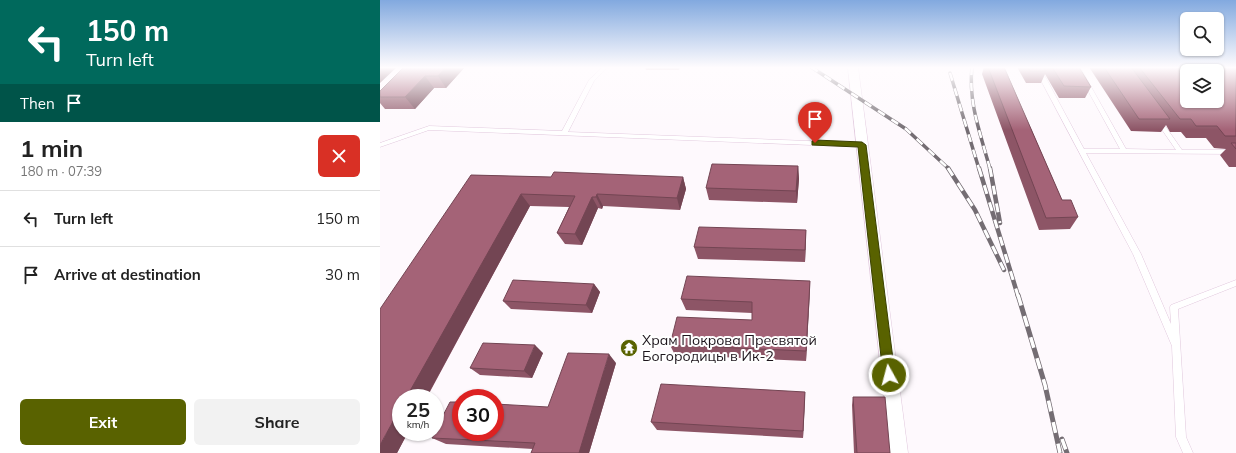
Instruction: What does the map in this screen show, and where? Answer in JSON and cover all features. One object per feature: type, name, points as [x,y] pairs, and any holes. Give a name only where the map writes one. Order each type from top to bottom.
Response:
[{"type":"street","points":[[855,88],[899,453]]},
{"type":"lane","points":[[564,133],[588,88]]},
{"type":"lane","points":[[1047,88],[1137,254],[1176,346]]},
{"type":"lane","points":[[1089,88],[1125,152]]},
{"type":"lane","points":[[1155,115],[1182,152]]},
{"type":"lane","points":[[380,145],[429,128],[862,145]]},
{"type":"lane","points":[[1082,152],[1236,152]]},
{"type":"lane","points":[[1188,453],[1181,437],[1174,308],[1236,283]]},
{"type":"building","points":[[383,88],[413,88],[405,97],[380,97],[380,91]]},
{"type":"building","points":[[996,88],[1013,88],[1062,200],[1071,200],[1078,217],[1046,218]]},
{"type":"building","points":[[1118,88],[1147,88],[1170,119],[1139,119]]},
{"type":"building","points":[[1156,88],[1180,88],[1180,108],[1224,108],[1224,88],[1236,88],[1236,136],[1225,136],[1217,126],[1196,126],[1191,119],[1180,119]]},
{"type":"building","points":[[1231,143],[1236,143],[1236,149]]},
{"type":"building","points":[[712,164],[798,166],[796,191],[706,188]]},
{"type":"building","points":[[554,172],[683,177],[677,198],[597,194],[596,197],[592,197],[575,234],[557,233],[575,196],[521,194],[411,389],[392,389],[392,423],[380,445],[380,309],[471,175],[551,177]]},
{"type":"building","points":[[699,227],[806,230],[805,250],[694,247]]},
{"type":"building","points":[[687,276],[810,281],[806,351],[670,345],[677,317],[752,320],[752,302],[681,299]]},
{"type":"building","points":[[513,280],[594,284],[586,305],[503,301]]},
{"type":"building","points":[[483,343],[535,345],[524,371],[470,368]]},
{"type":"building","points":[[568,353],[609,354],[579,453],[531,453],[535,443],[494,441],[504,441],[504,405],[548,407]]},
{"type":"building","points":[[661,384],[805,392],[803,431],[651,422]]},
{"type":"building","points":[[853,397],[885,397],[890,453],[857,453]]},
{"type":"building","points":[[450,402],[452,402],[452,439],[444,439],[444,414]]},
{"type":"railway","points":[[843,88],[906,129],[948,168]]},
{"type":"railway","points":[[955,88],[979,169]]},
{"type":"railway","points":[[972,88],[976,119],[990,169]]},
{"type":"railway","points":[[948,168],[975,210],[1004,270]]},
{"type":"railway","points":[[979,168],[1018,296]]},
{"type":"railway","points":[[990,168],[1000,223]]},
{"type":"railway","points":[[1018,295],[1045,385],[1060,453]]},
{"type":"railway","points":[[1062,439],[1067,453]]},
{"type":"place","name":"Храм Покрова Пресвятой Богородицы в Ик-2","points":[[629,348]]},
{"type":"route","points":[[815,143],[862,145],[889,375]]}]
